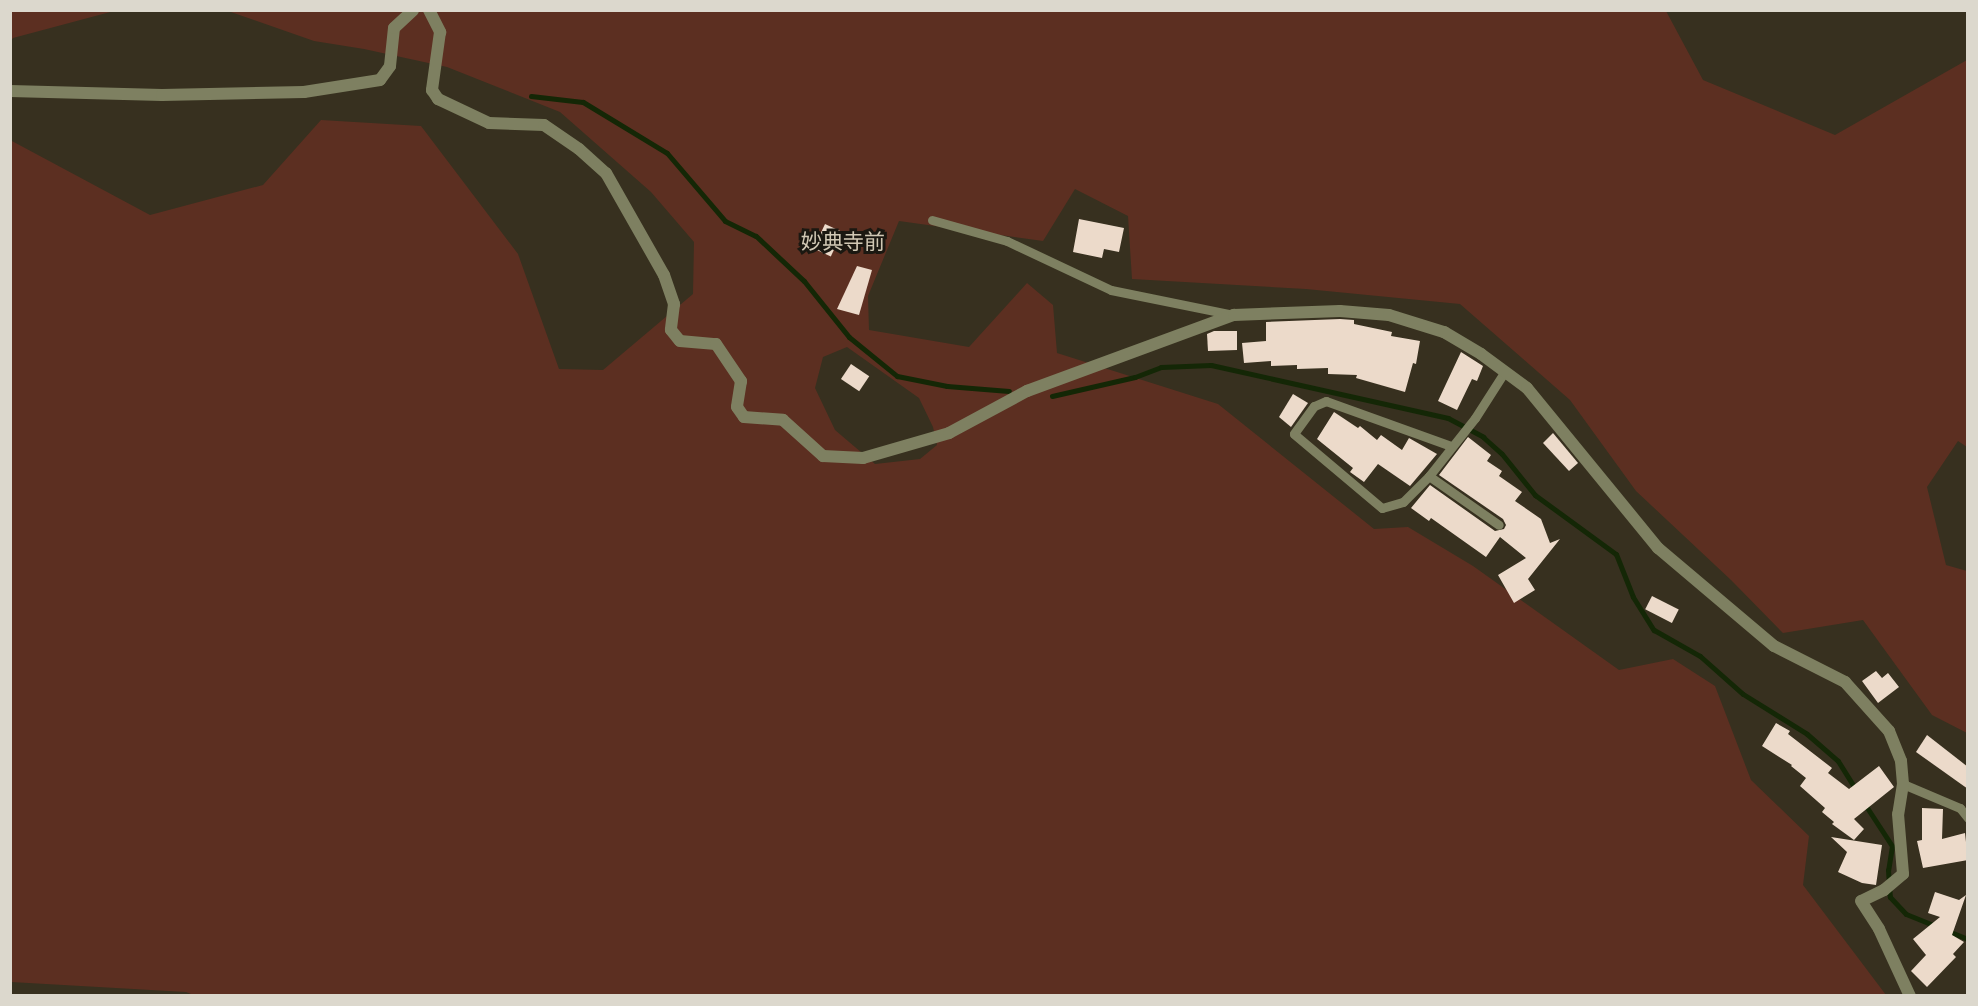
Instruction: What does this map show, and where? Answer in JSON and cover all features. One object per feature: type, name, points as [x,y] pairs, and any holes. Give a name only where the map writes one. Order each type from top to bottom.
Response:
[{"type":"street","points":[[10,91],[162,95],[304,92],[380,80],[390,66],[394,28],[412,10]]},
{"type":"street","points":[[429,10],[441,32],[432,90],[438,99],[489,123],[544,125],[579,148],[600,167],[606,173],[664,275],[674,304],[671,330],[681,341],[716,344],[741,381],[736,406],[744,417],[783,420],[823,456],[863,458],[949,433],[1027,391],[1234,315],[1340,311],[1389,315],[1444,332],[1505,371],[1527,388],[1658,548],[1774,646],[1845,682],[1889,731],[1900,760],[1903,784],[1898,814],[1903,874],[1884,891],[1861,901],[1879,930],[1910,996]]},
{"type":"lane","points":[[932,220],[1007,241],[1111,290],[1234,315]]},
{"type":"lane","points":[[1451,446],[1326,401],[1314,406],[1294,434],[1382,508],[1403,502],[1429,476],[1475,418],[1505,371]]},
{"type":"lane","points":[[1429,476],[1499,525]]},
{"type":"lane","points":[[1903,784],[1960,807],[1968,818]]},
{"type":"shaded area","points":[[11,10],[114,11],[13,38],[11,41]]},
{"type":"shaded area","points":[[228,11],[1666,11],[1703,80],[1835,135],[1967,60],[1967,447],[1958,441],[1927,487],[1946,565],[1967,571],[1967,733],[1932,715],[1863,620],[1783,633],[1731,580],[1636,491],[1570,400],[1460,304],[1306,289],[1132,279],[1128,216],[1075,189],[1043,241],[899,221],[868,296],[869,330],[969,347],[1027,283],[1053,305],[1057,353],[1218,404],[1374,529],[1408,527],[1473,566],[1619,670],[1673,659],[1715,686],[1751,780],[1809,836],[1803,885],[1886,995],[196,996],[186,992],[11,982],[10,140],[150,215],[263,185],[321,120],[421,126],[518,254],[559,369],[603,370],[693,294],[694,242],[651,192],[560,112],[447,67],[314,41]],"holes":[[[847,347],[919,398],[933,427],[937,445],[920,459],[875,464],[835,430],[815,388],[823,357]]]},
{"type":"building","points":[[1079,219],[1124,228],[1119,252],[1104,249],[1102,258],[1073,252]]},
{"type":"building","points":[[825,224],[842,232],[831,257],[814,248]]},
{"type":"building","points":[[857,266],[872,270],[859,315],[837,309]]},
{"type":"building","points":[[1354,320],[1354,324],[1392,332],[1391,336],[1420,341],[1416,364],[1413,363],[1405,392],[1356,378],[1357,375],[1328,374],[1328,368],[1297,369],[1297,365],[1271,366],[1271,361],[1244,363],[1242,343],[1266,341],[1266,322]]},
{"type":"building","points":[[1214,331],[1237,331],[1237,350],[1208,351],[1207,334]]},
{"type":"building","points":[[1461,352],[1483,366],[1477,381],[1472,379],[1457,410],[1438,401]]},
{"type":"building","points":[[851,364],[869,376],[859,391],[841,379]]},
{"type":"building","points":[[1293,394],[1308,403],[1291,427],[1279,417]]},
{"type":"building","points":[[1334,412],[1358,428],[1360,426],[1377,440],[1381,435],[1402,450],[1409,438],[1437,454],[1410,486],[1378,464],[1364,482],[1350,472],[1353,468],[1317,439]]},
{"type":"building","points":[[1553,433],[1578,463],[1569,471],[1543,443]]},
{"type":"building","points":[[1468,437],[1491,455],[1487,461],[1502,471],[1499,476],[1522,492],[1515,501],[1541,519],[1550,543],[1560,539],[1528,579],[1535,590],[1514,603],[1498,575],[1526,558],[1500,537],[1486,557],[1431,518],[1429,521],[1411,508],[1430,485],[1495,531],[1504,529],[1506,525],[1503,519],[1439,475]]},
{"type":"building","points":[[1652,596],[1679,610],[1672,623],[1645,609]]},
{"type":"building","points":[[1876,671],[1882,678],[1888,673],[1899,687],[1878,703],[1862,681]]},
{"type":"building","points":[[1776,723],[1790,731],[1788,734],[1832,768],[1828,773],[1849,789],[1879,766],[1894,787],[1854,819],[1864,829],[1854,840],[1832,824],[1834,822],[1822,812],[1825,808],[1800,786],[1806,778],[1792,765],[1762,746]]},
{"type":"building","points":[[1927,735],[1968,767],[1968,789],[1916,752]]},
{"type":"building","points":[[1922,808],[1943,809],[1942,839],[1965,833],[1968,860],[1923,868],[1917,841],[1922,840]]},
{"type":"building","points":[[1831,837],[1882,845],[1876,885],[1862,883],[1838,872],[1847,852]]},
{"type":"building","points":[[1935,892],[1959,900],[1966,895],[1952,935],[1964,942],[1953,954],[1956,957],[1927,987],[1911,971],[1926,955],[1913,939],[1940,917],[1928,913]]},
{"type":"waterway","points":[[531,96],[583,102],[667,153],[725,221],[756,236],[804,281],[849,337],[897,376],[947,386],[1009,391]]},
{"type":"waterway","points":[[1052,396],[1135,377],[1161,367],[1211,365],[1448,418],[1483,437],[1502,454],[1535,495],[1616,554],[1633,597],[1654,630],[1700,656],[1743,694],[1807,734],[1838,761],[1856,790]]},
{"type":"waterway","points":[[1864,803],[1892,846],[1888,870],[1890,897],[1906,914],[1936,926]]},
{"type":"waterway","points":[[1948,931],[1968,939]]},
{"type":"district","name":"妙典寺前","points":[[843,241]]}]
